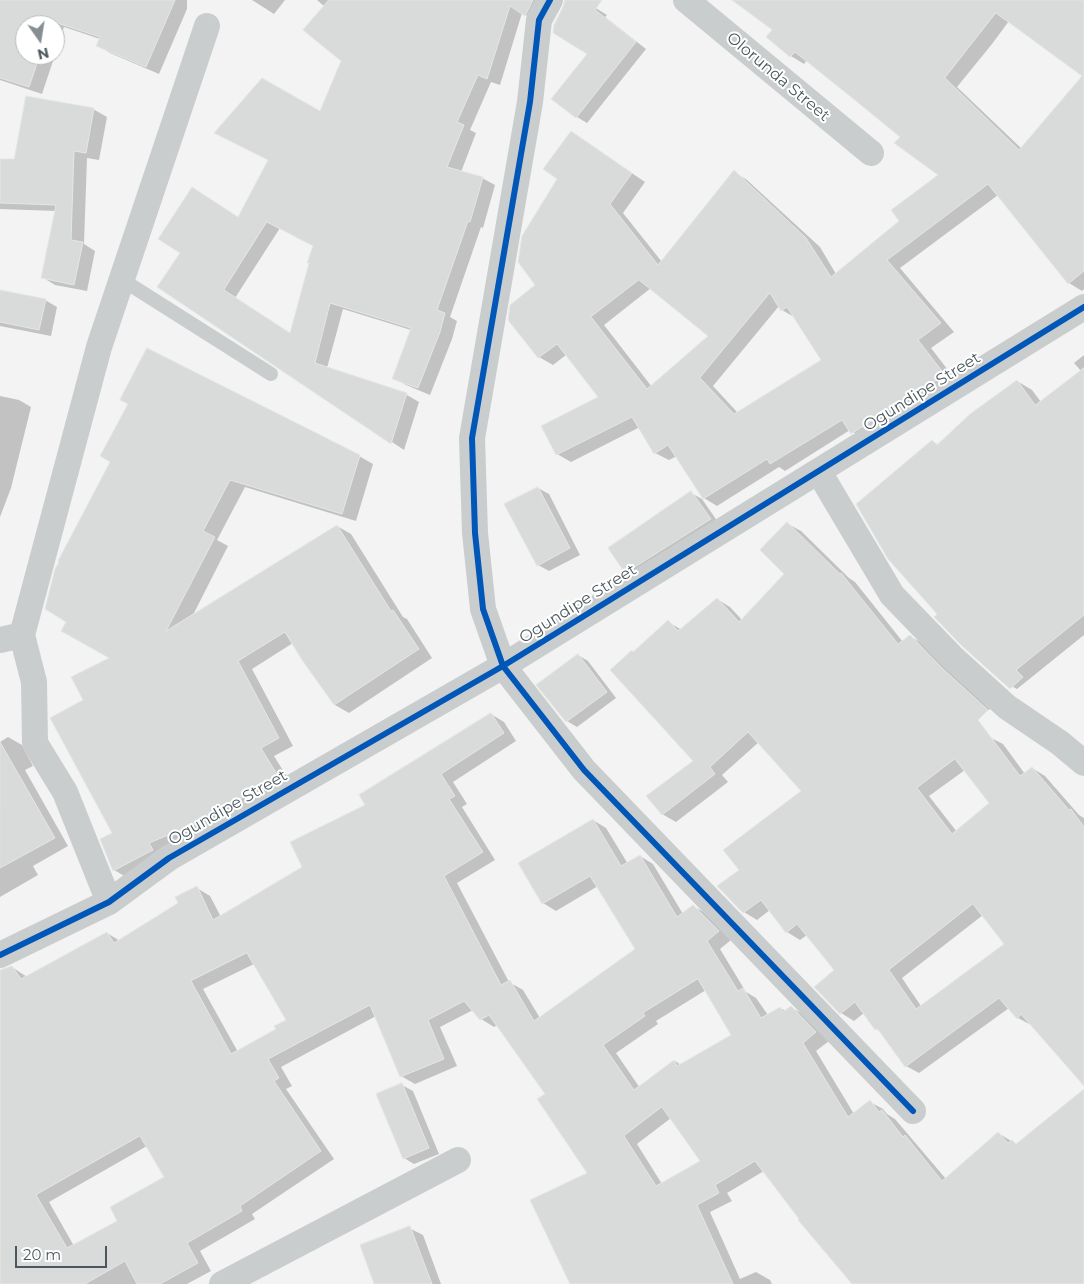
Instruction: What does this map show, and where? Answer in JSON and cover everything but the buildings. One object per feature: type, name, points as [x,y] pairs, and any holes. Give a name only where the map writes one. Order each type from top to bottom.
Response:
[{"type":"street","points":[[550,0],[539,20],[530,102],[472,438],[475,533],[483,609],[503,666],[584,770],[913,1111]]},
{"type":"street","name":"Olorunda Street","points":[[686,0],[871,154]]},
{"type":"street","points":[[109,902],[65,792],[35,743],[34,682],[11,638],[99,347],[207,26]]},
{"type":"street","name":"Ogundipe Street","points":[[0,955],[109,902],[169,858],[503,666],[1084,307]]},
{"type":"street","points":[[818,472],[892,595],[952,657],[1007,707],[1060,743],[1084,763]]},
{"type":"street","points":[[222,1284],[458,1160]]},
{"type":"lane","points":[[121,280],[271,374]]},
{"type":"cycle path","points":[[550,0],[539,20],[530,102],[472,438],[475,533],[483,609],[503,666],[584,770],[913,1111]]},
{"type":"cycle path","points":[[0,955],[109,902],[169,858],[503,666],[1084,307]]}]
